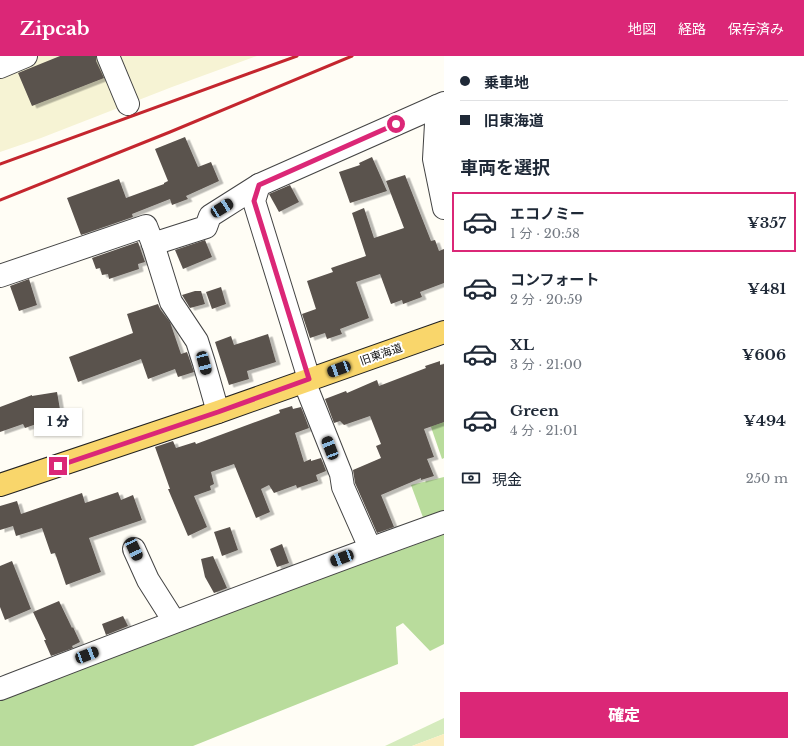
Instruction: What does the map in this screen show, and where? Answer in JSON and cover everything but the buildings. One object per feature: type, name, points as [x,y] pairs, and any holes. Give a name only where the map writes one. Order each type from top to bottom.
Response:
[{"type":"main road","name":"旧東海道","points":[[0,485],[218,412],[444,332]]},
{"type":"street","points":[[0,67],[26,56]]},
{"type":"street","points":[[108,56],[128,104]]},
{"type":"street","points":[[153,244],[206,227],[210,216],[259,185],[440,104]]},
{"type":"street","points":[[440,104],[434,159],[444,208]]},
{"type":"street","points":[[259,185],[254,201],[307,380],[341,474],[343,487],[370,548]]},
{"type":"street","points":[[0,276],[146,226],[171,302],[197,341],[218,412]]},
{"type":"street","points":[[0,689],[174,621],[444,522]]},
{"type":"street","points":[[134,549],[148,580],[174,621]]},
{"type":"shaded area","points":[[0,56],[257,56],[41,138],[0,152]]},
{"type":"green space","points":[[444,418],[444,458],[442,459],[430,424]]},
{"type":"green space","points":[[444,477],[444,644],[430,651],[403,623],[396,627],[398,664],[193,746],[0,746],[0,698],[217,616],[431,539],[411,485]]},
{"type":"green space","points":[[444,718],[444,734],[412,746],[385,746]]},
{"type":"sand","points":[[444,734],[444,746],[412,746]]},
{"type":"railway","points":[[0,164],[297,56]]},
{"type":"railway","points":[[0,200],[170,132],[352,56]]},
{"type":"route","points":[[58,466],[218,412],[309,379],[254,201],[259,185],[396,124]]}]
